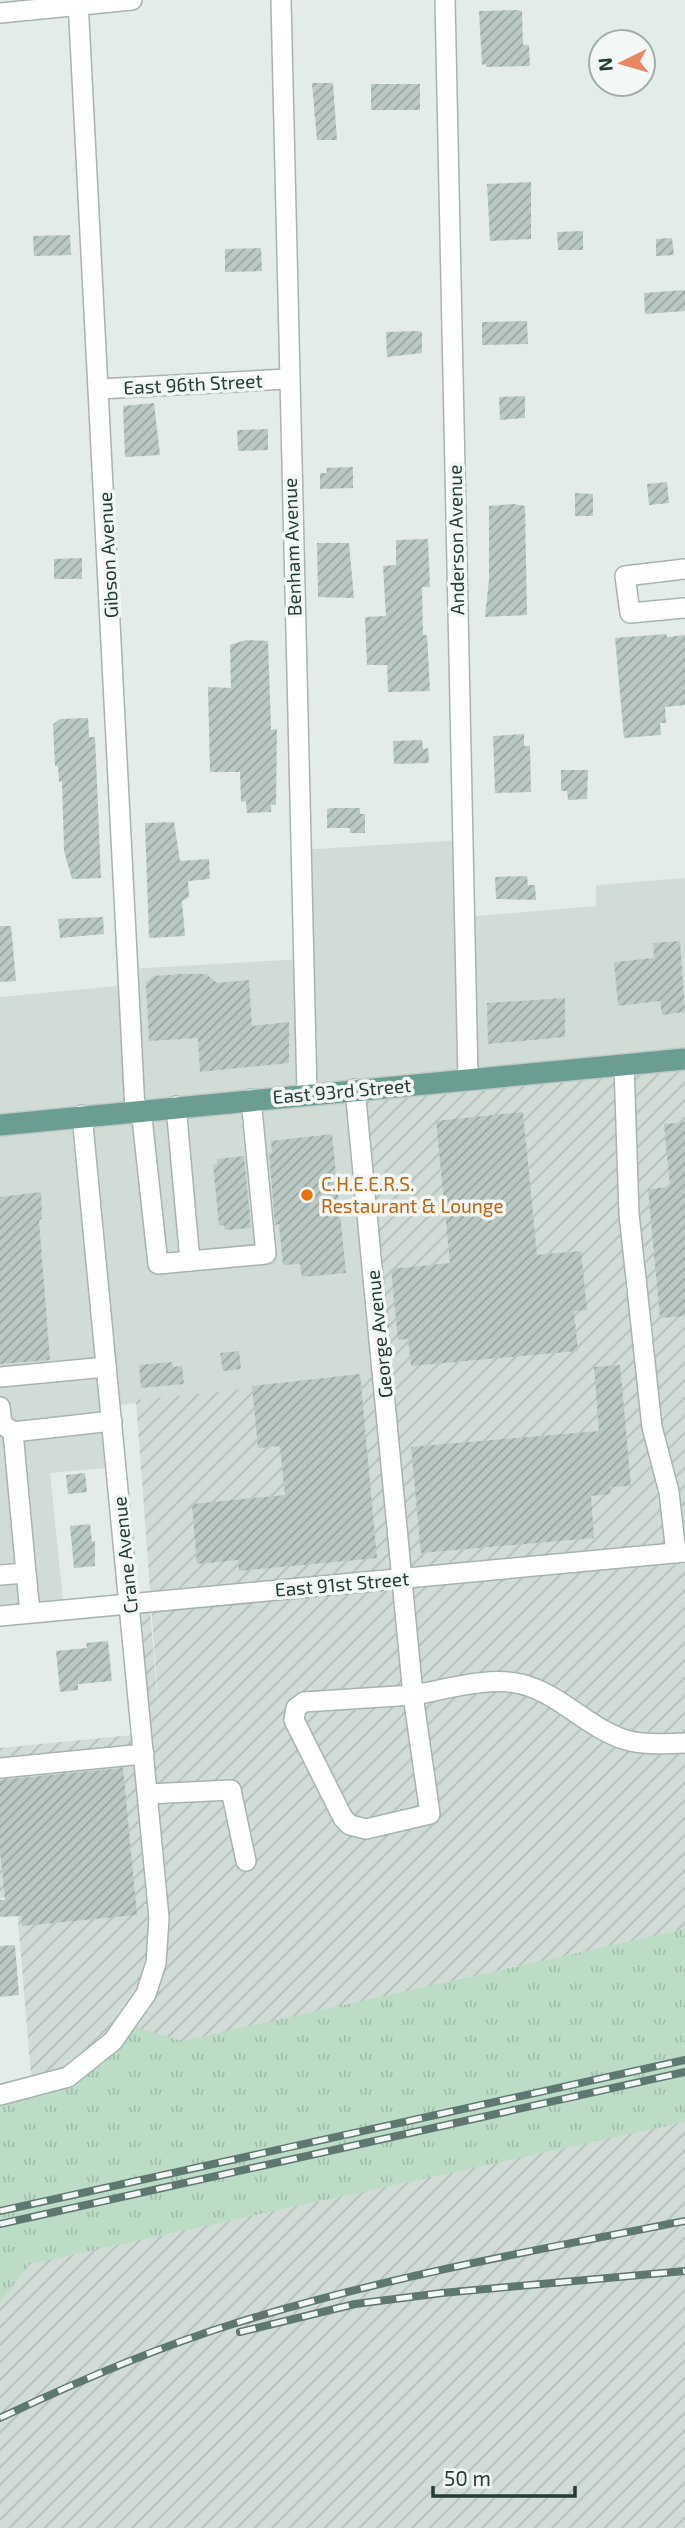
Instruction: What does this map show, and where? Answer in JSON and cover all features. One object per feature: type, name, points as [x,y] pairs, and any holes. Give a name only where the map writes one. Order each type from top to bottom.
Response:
[{"type":"main road","name":"East 93rd Street","points":[[0,1125],[685,1059]]},
{"type":"street","points":[[0,13],[78,3],[132,0]]},
{"type":"street","name":"Benham Avenue","points":[[281,0],[287,379],[307,1094]]},
{"type":"street","name":"Anderson Avenue","points":[[445,0],[468,1079]]},
{"type":"street","name":"Gibson Avenue","points":[[78,3],[138,1110],[158,1264],[190,1261]]},
{"type":"street","name":"East 96th Street","points":[[99,389],[287,379]]},
{"type":"street","points":[[685,569],[625,576],[630,613],[685,608]]},
{"type":"street","points":[[624,1065],[633,1254],[652,1427],[669,1492],[680,1553]]},
{"type":"street","name":"George Avenue","points":[[355,1089],[413,1695],[430,1814],[366,1829],[357,1828],[343,1818],[294,1720],[296,1708],[304,1702],[413,1695]]},
{"type":"street","points":[[176,1106],[190,1261],[266,1254],[251,1099]]},
{"type":"street","name":"Crane Avenue","points":[[0,2095],[68,2077],[113,2041],[146,1994],[156,1963],[159,1918],[82,1115]]},
{"type":"street","points":[[0,1377],[106,1367]]},
{"type":"street","points":[[0,1407],[2,1424],[13,1432],[112,1421]]},
{"type":"street","points":[[13,1432],[30,1612]]},
{"type":"street","name":"East 91st Street","points":[[0,1616],[680,1553]]},
{"type":"street","points":[[0,1575],[26,1573]]},
{"type":"street","points":[[413,1695],[485,1684],[517,1683],[548,1694],[600,1728],[626,1740],[685,1743]]},
{"type":"street","points":[[0,1768],[144,1754]]},
{"type":"street","points":[[148,1794],[231,1790],[246,1861]]},
{"type":"shaded area","points":[[462,840],[465,917],[596,906],[596,885],[685,878],[685,1059],[383,1376],[110,1406],[116,1467],[50,1473],[64,1609],[0,1616],[0,997],[128,985],[128,969],[303,959],[300,850]]},
{"type":"shaded area","points":[[685,1059],[685,2528],[0,2528],[0,2209],[113,2041],[32,2087],[16,1897],[0,1898],[0,1748],[142,1734],[130,1603],[149,1601],[160,1726],[136,1400],[383,1375],[355,1089]]},
{"type":"green space","points":[[685,1929],[685,2122],[30,2264],[0,2302],[0,2095],[68,2077],[125,2024],[182,2041]]},
{"type":"building","points":[[479,11],[522,11],[523,45],[529,45],[530,66],[482,65]]},
{"type":"building","points":[[312,83],[333,83],[337,140],[317,140]]},
{"type":"building","points":[[371,84],[420,84],[420,110],[371,110]]},
{"type":"building","points":[[531,182],[531,239],[490,241],[487,184]]},
{"type":"building","points":[[583,231],[583,250],[558,250],[557,232]]},
{"type":"building","points":[[70,235],[71,255],[34,256],[33,236]]},
{"type":"building","points":[[672,238],[674,255],[656,256],[656,239]]},
{"type":"building","points":[[261,248],[262,271],[225,272],[225,249]]},
{"type":"building","points":[[685,290],[685,311],[645,314],[644,293]]},
{"type":"building","points":[[527,321],[528,344],[482,345],[482,322]]},
{"type":"building","points":[[386,332],[422,332],[422,353],[387,357]]},
{"type":"building","points":[[525,396],[525,418],[500,420],[499,397]]},
{"type":"building","points":[[154,403],[160,455],[125,457],[123,406]]},
{"type":"building","points":[[268,429],[268,450],[238,451],[237,430]]},
{"type":"building","points":[[353,467],[353,488],[320,489],[320,473],[327,473],[326,468]]},
{"type":"building","points":[[667,482],[669,503],[649,505],[647,484]]},
{"type":"building","points":[[575,493],[593,494],[593,516],[575,516]]},
{"type":"building","points":[[489,506],[525,506],[527,615],[485,617],[489,579]]},
{"type":"building","points":[[428,539],[430,587],[422,587],[423,635],[427,635],[430,691],[388,692],[387,665],[367,665],[365,617],[386,616],[383,566],[396,565],[396,540]]},
{"type":"building","points":[[317,543],[349,543],[354,598],[318,597]]},
{"type":"building","points":[[82,558],[82,579],[54,579],[54,559]]},
{"type":"building","points":[[666,634],[667,637],[685,635],[685,705],[665,707],[666,723],[660,723],[661,735],[624,738],[615,638]]},
{"type":"building","points":[[246,640],[268,641],[271,730],[277,729],[276,805],[271,805],[271,812],[247,813],[246,801],[241,802],[240,772],[210,772],[208,687],[231,688],[230,645]]},
{"type":"building","points":[[88,718],[89,737],[95,737],[101,878],[72,879],[64,851],[62,781],[59,782],[58,766],[55,766],[53,724],[60,719]]},
{"type":"building","points":[[524,734],[524,746],[530,746],[531,792],[495,793],[493,736]]},
{"type":"building","points":[[422,740],[423,749],[428,748],[429,763],[394,764],[393,741]]},
{"type":"building","points":[[561,770],[588,770],[587,799],[568,800],[567,791],[561,791]]},
{"type":"building","points":[[360,808],[360,814],[365,814],[365,833],[350,833],[350,828],[327,828],[327,809]]},
{"type":"building","points":[[174,822],[180,861],[209,859],[210,879],[188,881],[189,897],[182,901],[185,936],[149,938],[145,823]]},
{"type":"building","points":[[527,876],[528,885],[535,885],[536,900],[496,899],[495,877]]},
{"type":"building","points":[[103,917],[104,934],[60,938],[58,919]]},
{"type":"building","points":[[0,926],[11,926],[16,981],[0,982]]},
{"type":"building","points":[[680,941],[685,1012],[662,1015],[660,1001],[618,1006],[614,962],[654,958],[653,943]]},
{"type":"building","points":[[206,974],[217,983],[249,980],[252,1026],[289,1022],[289,1063],[200,1072],[198,1038],[149,1041],[146,983],[154,976]]},
{"type":"building","points":[[565,998],[565,1037],[488,1044],[487,1003]]},
{"type":"building","points":[[523,1112],[537,1255],[581,1251],[587,1310],[574,1311],[578,1351],[411,1366],[408,1339],[398,1340],[391,1269],[450,1263],[436,1121]]},
{"type":"building","points":[[685,1122],[685,1316],[660,1318],[648,1189],[670,1187],[664,1124]]},
{"type":"building","name":"C.H.E.E.R.S. Restaurant & Lounge","points":[[332,1134],[346,1273],[302,1277],[300,1264],[283,1265],[279,1224],[275,1225],[269,1153],[272,1153],[271,1141]]},
{"type":"building","points":[[244,1156],[251,1228],[225,1230],[224,1225],[219,1226],[213,1165],[217,1164],[217,1159]]},
{"type":"building","points":[[41,1192],[42,1218],[39,1221],[50,1360],[0,1364],[0,1197]]},
{"type":"building","points":[[239,1351],[241,1369],[223,1371],[220,1353]]},
{"type":"building","points":[[172,1362],[173,1367],[182,1366],[184,1384],[141,1388],[139,1365]]},
{"type":"building","points":[[620,1365],[631,1486],[610,1487],[611,1494],[591,1496],[594,1538],[421,1553],[411,1447],[599,1431],[594,1367]]},
{"type":"building","points":[[360,1374],[377,1558],[239,1571],[238,1560],[197,1564],[192,1504],[285,1495],[280,1446],[258,1448],[252,1386]]},
{"type":"building","points":[[85,1473],[87,1492],[68,1494],[66,1475]]},
{"type":"building","points":[[90,1524],[92,1542],[95,1541],[95,1566],[74,1568],[70,1526]]},
{"type":"building","points":[[108,1641],[112,1681],[78,1684],[78,1690],[60,1692],[56,1651],[87,1648],[86,1643]]},
{"type":"building","points":[[123,1768],[137,1915],[22,1926],[21,1916],[0,1917],[0,1900],[5,1900],[0,1849],[0,1780]]},
{"type":"building","points":[[15,1945],[19,1995],[0,1997],[0,1946]]},
{"type":"railway","points":[[0,2211],[685,2060]]},
{"type":"railway","points":[[0,2224],[685,2072]]},
{"type":"railway","points":[[0,2418],[146,2355],[291,2307],[459,2266],[685,2221]]},
{"type":"railway","points":[[240,2332],[355,2304],[442,2293],[685,2271]]},
{"type":"place","name":"C.H.E.E.R.S. Restaurant & Lounge","points":[[307,1195]]}]
